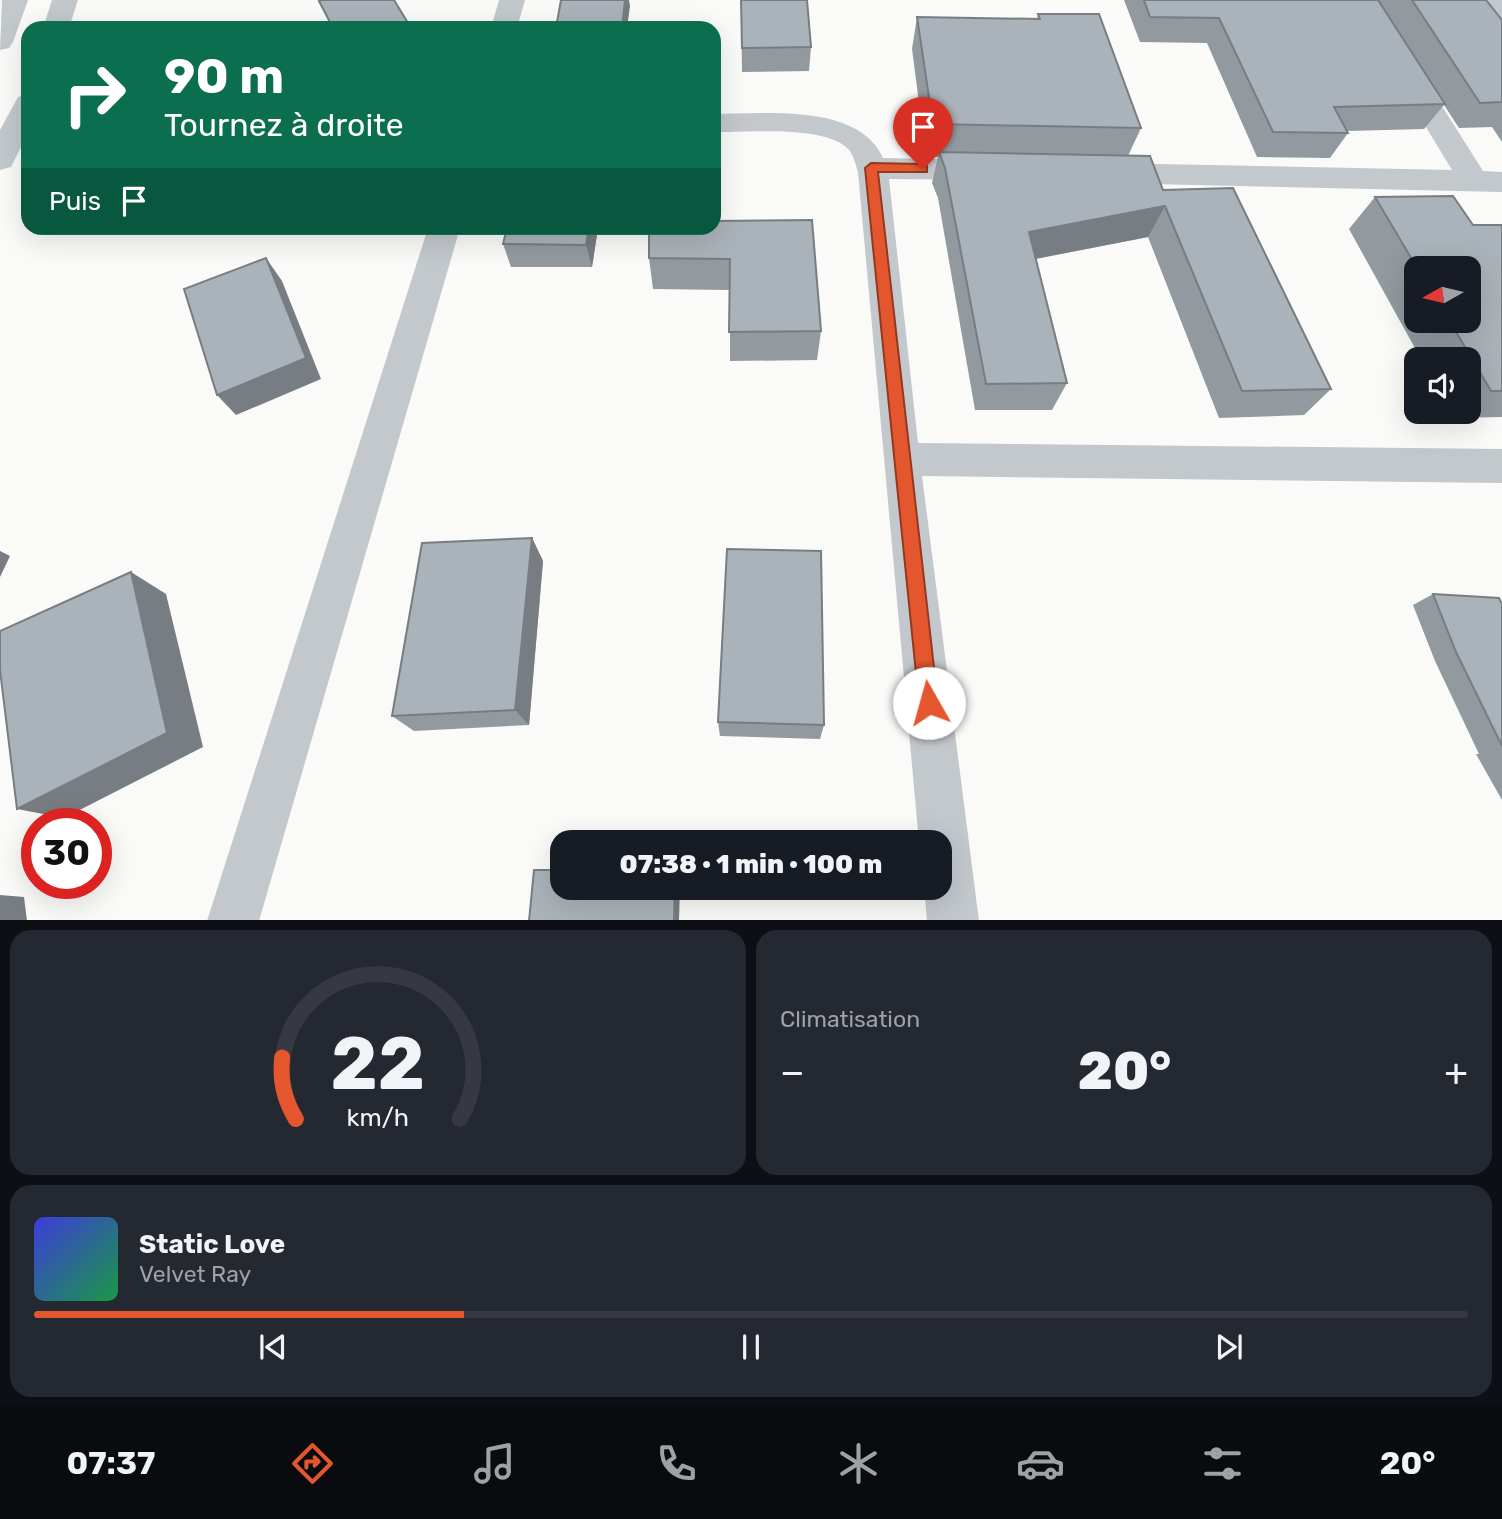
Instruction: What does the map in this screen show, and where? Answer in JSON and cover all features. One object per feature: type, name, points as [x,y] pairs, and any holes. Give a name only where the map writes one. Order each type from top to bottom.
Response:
[{"type":"street","points":[[0,41],[15,0]]},
{"type":"street","points":[[58,21],[65,0]]},
{"type":"street","points":[[506,21],[512,0]]},
{"type":"street","points":[[1362,0],[1488,182]]},
{"type":"street","points":[[1493,0],[1502,11]]},
{"type":"street","points":[[0,160],[21,117]]},
{"type":"street","points":[[721,123],[832,128],[858,142],[866,152],[871,168],[953,920]]},
{"type":"street","points":[[871,168],[1021,171]]},
{"type":"street","points":[[1076,172],[1488,182]]},
{"type":"street","points":[[233,920],[442,235]]},
{"type":"street","points":[[901,459],[1502,466]]},
{"type":"building","points":[[394,0],[407,21],[329,21],[319,1]]},
{"type":"building","points":[[561,0],[625,0],[623,21],[557,21]]},
{"type":"building","points":[[741,0],[807,0],[811,47],[742,48]]},
{"type":"building","points":[[1144,0],[1378,0],[1445,104],[1334,107],[1348,133],[1273,132],[1219,18],[1150,17]]},
{"type":"building","points":[[1412,0],[1486,0],[1502,20],[1502,102],[1480,103]]},
{"type":"building","points":[[1038,14],[1099,14],[1141,128],[933,124],[917,17],[1040,19]]},
{"type":"building","points":[[939,152],[1150,156],[1163,190],[1233,188],[1331,389],[1242,391],[1165,206],[1029,232],[1067,383],[986,384],[945,168]]},
{"type":"building","points":[[1453,196],[1473,225],[1502,225],[1502,391],[1491,391],[1481,374],[1481,347],[1465,347],[1457,333],[1481,333],[1481,256],[1410,256],[1375,197]]},
{"type":"building","points":[[812,220],[821,331],[729,332],[730,259],[649,258],[649,235],[721,235],[721,221]]},
{"type":"building","points":[[505,235],[588,235],[586,245],[503,244]]},
{"type":"building","points":[[266,258],[306,358],[217,395],[184,289]]},
{"type":"building","points":[[532,538],[515,710],[392,716],[422,543]]},
{"type":"building","points":[[727,549],[821,551],[824,725],[718,722]]},
{"type":"building","points":[[131,572],[167,733],[17,809],[0,670],[0,631]]},
{"type":"building","points":[[1433,594],[1499,598],[1502,604],[1502,746],[1456,652]]},
{"type":"building","points":[[534,870],[550,870],[550,900],[675,900],[674,920],[529,920]]},
{"type":"route","points":[[923,169],[871,168],[929,703]]}]
